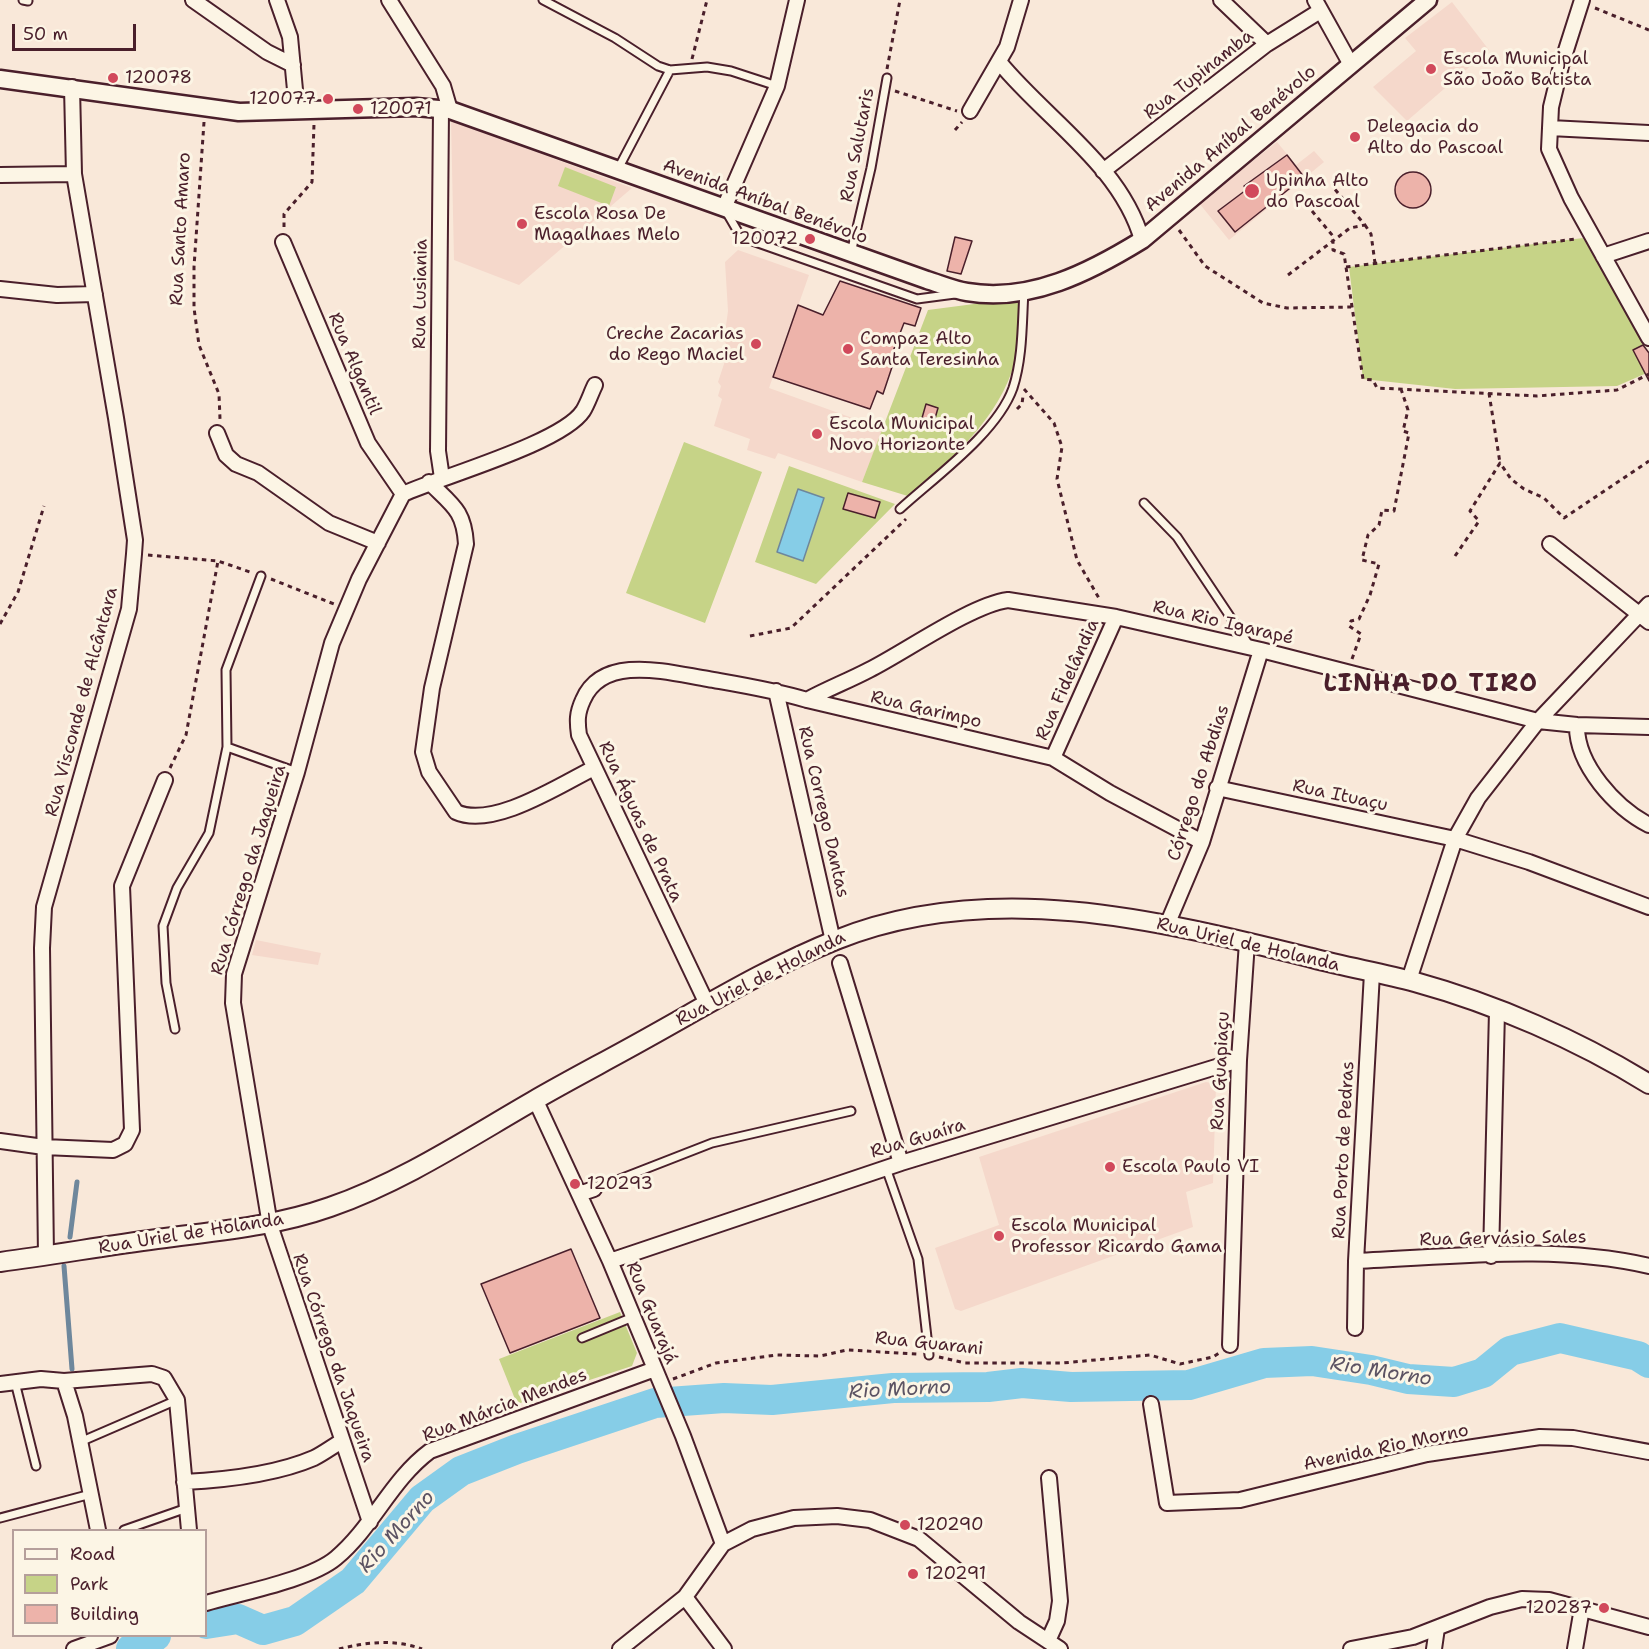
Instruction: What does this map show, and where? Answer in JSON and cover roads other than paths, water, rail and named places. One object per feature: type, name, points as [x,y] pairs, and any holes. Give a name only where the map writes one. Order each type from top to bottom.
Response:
[{"type":"main road","name":"Rua Uriel de Holanda","points":[[0,1262],[270,1225],[330,1207],[379,1187],[707,1004],[833,941],[899,919],[942,911],[1064,910],[1167,925],[1409,980],[1497,1011],[1593,1053],[1649,1084]]},
{"type":"street","points":[[193,0],[267,52],[293,65]]},
{"type":"street","points":[[277,0],[290,37],[297,111]]},
{"type":"street","name":"Rua Lusiania","points":[[389,0],[443,86],[446,110],[436,480]]},
{"type":"street","points":[[724,208],[777,86],[797,0]]},
{"type":"street","points":[[970,111],[1000,63],[1015,29],[1021,0]]},
{"type":"street","points":[[1221,0],[1267,45]]},
{"type":"street","name":"Avenida Aníbal Benévolo","points":[[0,79],[72,87],[240,112],[416,107],[446,110],[968,292],[1024,291],[1069,280],[1104,263],[1142,240],[1350,63],[1428,0]]},
{"type":"street","points":[[1581,2],[1561,66],[1551,108],[1549,149],[1593,237],[1649,338]]},
{"type":"street","points":[[1318,6],[1350,63]]},
{"type":"street","name":"Rua Tupinamba","points":[[1103,171],[1318,6]]},
{"type":"street","points":[[1000,63],[1103,171],[1136,219],[1142,240]]},
{"type":"street","name":"Rua Visconde de Alcântara","points":[[46,1256],[42,948],[45,907],[129,609],[134,554],[131,518],[74,174],[72,87]]},
{"type":"street","points":[[1550,128],[1649,133]]},
{"type":"street","points":[[0,175],[74,174]]},
{"type":"street","points":[[1604,256],[1649,241]]},
{"type":"street","name":"Rua Algantil","points":[[283,242],[368,443],[403,494]]},
{"type":"street","points":[[0,289],[57,295],[95,294]]},
{"type":"street","points":[[403,494],[514,452],[561,429],[583,411],[595,385]]},
{"type":"street","points":[[217,433],[226,455],[236,464],[258,473],[329,523],[378,543]]},
{"type":"street","points":[[436,480],[465,523],[466,544],[432,688],[423,752],[429,772],[447,802],[456,812],[466,817],[491,814],[528,802],[594,768]]},
{"type":"street","name":"Rua Córrego da Jaqueira","points":[[370,1522],[270,1225],[232,990],[234,974],[297,772],[319,684],[346,609],[403,494]]},
{"type":"street","points":[[1409,980],[1455,839],[1478,798],[1538,721],[1646,613],[1550,544]]},
{"type":"street","name":"Rua Rio Igarapé","points":[[807,700],[996,602],[1033,602],[1112,616],[1255,648],[1538,721],[1577,725],[1649,727]]},
{"type":"street","name":"Rua Fidelândia","points":[[1053,758],[1112,616]]},
{"type":"street","name":"Córrego do Abdias","points":[[1167,925],[1202,842],[1255,648]]},
{"type":"street","name":"Rua Garimpo","points":[[622,671],[664,672],[776,691],[1053,758],[1110,793],[1202,842]]},
{"type":"street","name":"Rua Águas de Prata","points":[[622,671],[606,675],[596,681],[586,692],[578,712],[579,735],[707,1004]]},
{"type":"street","name":"Rua Corrego Dantas","points":[[776,691],[833,941]]},
{"type":"street","points":[[1577,725],[1579,748],[1614,802],[1631,816],[1649,825]]},
{"type":"street","points":[[0,1141],[44,1147],[113,1150],[126,1144],[132,1130],[122,886],[165,780]]},
{"type":"street","name":"Rua Ituaçu","points":[[1217,788],[1455,839],[1529,862],[1649,908]]},
{"type":"street","name":"Rua Guapiaçu","points":[[1230,1345],[1239,1060],[1247,942]]},
{"type":"street","points":[[840,963],[901,1163]]},
{"type":"street","name":"Rua Porto de Pedras","points":[[1356,1328],[1356,1261],[1372,973]]},
{"type":"street","points":[[1491,1256],[1497,1011]]},
{"type":"street","name":"Rua Guaíra","points":[[610,1261],[901,1163],[1239,1060]]},
{"type":"street","name":"Rua Guarajá","points":[[535,1099],[610,1261],[683,1437],[723,1544]]},
{"type":"street","points":[[579,1194],[594,1189]]},
{"type":"street","name":"Rua Gervásio Sales","points":[[1356,1261],[1571,1253],[1614,1258],[1649,1266]]},
{"type":"street","name":"Rua Márcia Mendes","points":[[207,1604],[321,1568],[335,1560],[370,1522],[411,1465],[430,1451],[655,1369]]},
{"type":"street","points":[[0,1384],[41,1379],[64,1381],[152,1374],[164,1378],[177,1400],[189,1529]]},
{"type":"street","points":[[64,1381],[80,1442],[98,1529]]},
{"type":"street","name":"Avenida Rio Morno","points":[[1151,1404],[1167,1503],[1240,1500],[1427,1454],[1539,1437],[1597,1441],[1649,1452]]},
{"type":"street","points":[[184,1482],[228,1479],[273,1469],[314,1458],[342,1441]]},
{"type":"street","points":[[620,1649],[685,1597],[723,1544],[752,1529],[794,1518],[837,1516],[870,1520],[919,1539],[949,1562],[985,1596],[1054,1645],[1060,1600],[1049,1478]]},
{"type":"street","points":[[685,1597],[724,1649]]},
{"type":"street","points":[[1351,1649],[1403,1639],[1490,1607],[1522,1599],[1549,1600],[1649,1627]]},
{"type":"street","points":[[1575,1649],[1582,1608]]},
{"type":"street","points":[[1434,1649],[1437,1628]]},
{"type":"street","points":[[74,1649],[105,1637]]},
{"type":"lane","points":[[543,0],[615,38],[658,66],[670,70],[707,67],[731,71],[777,86]]},
{"type":"lane","points":[[618,169],[670,70]]},
{"type":"lane","name":"Rua Salutaris","points":[[851,253],[887,78]]},
{"type":"lane","points":[[724,208],[741,237],[917,299],[968,292]]},
{"type":"lane","points":[[900,509],[985,431],[1012,390],[1019,366],[1024,291]]},
{"type":"lane","points":[[1144,503],[1178,537],[1255,648]]},
{"type":"lane","points":[[175,1029],[166,982],[163,926],[177,888],[209,833],[227,747],[226,670],[261,576]]},
{"type":"lane","points":[[227,747],[297,772]]},
{"type":"lane","points":[[594,1189],[712,1143],[851,1111]]},
{"type":"lane","points":[[886,1168],[918,1259],[929,1355]]},
{"type":"lane","points":[[582,1338],[633,1317]]},
{"type":"lane","points":[[15,1382],[36,1466]]},
{"type":"lane","points":[[80,1442],[177,1400]]},
{"type":"lane","points":[[0,1518],[91,1494]]},
{"type":"lane","points":[[127,1529],[187,1508]]},
{"type":"water","points":[[798,489],[824,498],[803,561],[777,552]]},
{"type":"waterway","points":[[70,1237],[77,1182]]},
{"type":"waterway","points":[[64,1266],[72,1369]]},
{"type":"waterway","name":"Rio Morno","points":[[207,1624],[238,1619],[263,1630],[295,1621],[353,1581],[422,1499],[461,1471],[517,1449],[655,1403],[724,1398],[772,1400],[893,1388],[988,1387],[1022,1383],[1071,1387],[1189,1385],[1264,1363],[1312,1361],[1371,1370],[1408,1379],[1454,1382],[1483,1373],[1510,1351],[1560,1338],[1638,1356],[1649,1363]]},
{"type":"waterway","name":"Rio Morno","points":[[131,1649],[138,1643],[153,1637]]},
{"type":"place","name":"Escola Municipal São João Batista","points":[[1431,69]]},
{"type":"place","name":"120078","points":[[113,78]]},
{"type":"place","name":"120077","points":[[328,99]]},
{"type":"place","name":"120071","points":[[358,109]]},
{"type":"place","name":"Delegacia do Alto do Pascoal","points":[[1355,137]]},
{"type":"place","name":"Upinha Alto do Pascoal","points":[[1252,191]]},
{"type":"place","name":"Escola Rosa De Magalhaes Melo","points":[[522,224]]},
{"type":"place","name":"120072","points":[[810,239]]},
{"type":"place","name":"Creche Zacarias do Rego Maciel","points":[[756,344]]},
{"type":"place","name":"Compaz Alto Santa Teresinha","points":[[848,349]]},
{"type":"place","name":"Escola Municipal Novo Horizonte","points":[[817,434]]},
{"type":"place","name":"Escola Paulo VI","points":[[1110,1167]]},
{"type":"place","name":"120293","points":[[575,1184]]},
{"type":"place","name":"Escola Municipal Professor Ricardo Gama","points":[[999,1236]]},
{"type":"place","name":"120290","points":[[905,1525]]},
{"type":"place","name":"120291","points":[[913,1574]]},
{"type":"place","name":"120287","points":[[1604,1608]]},
{"type":"district","name":"LINHA DO TIRO","points":[[1431,685]]}]
